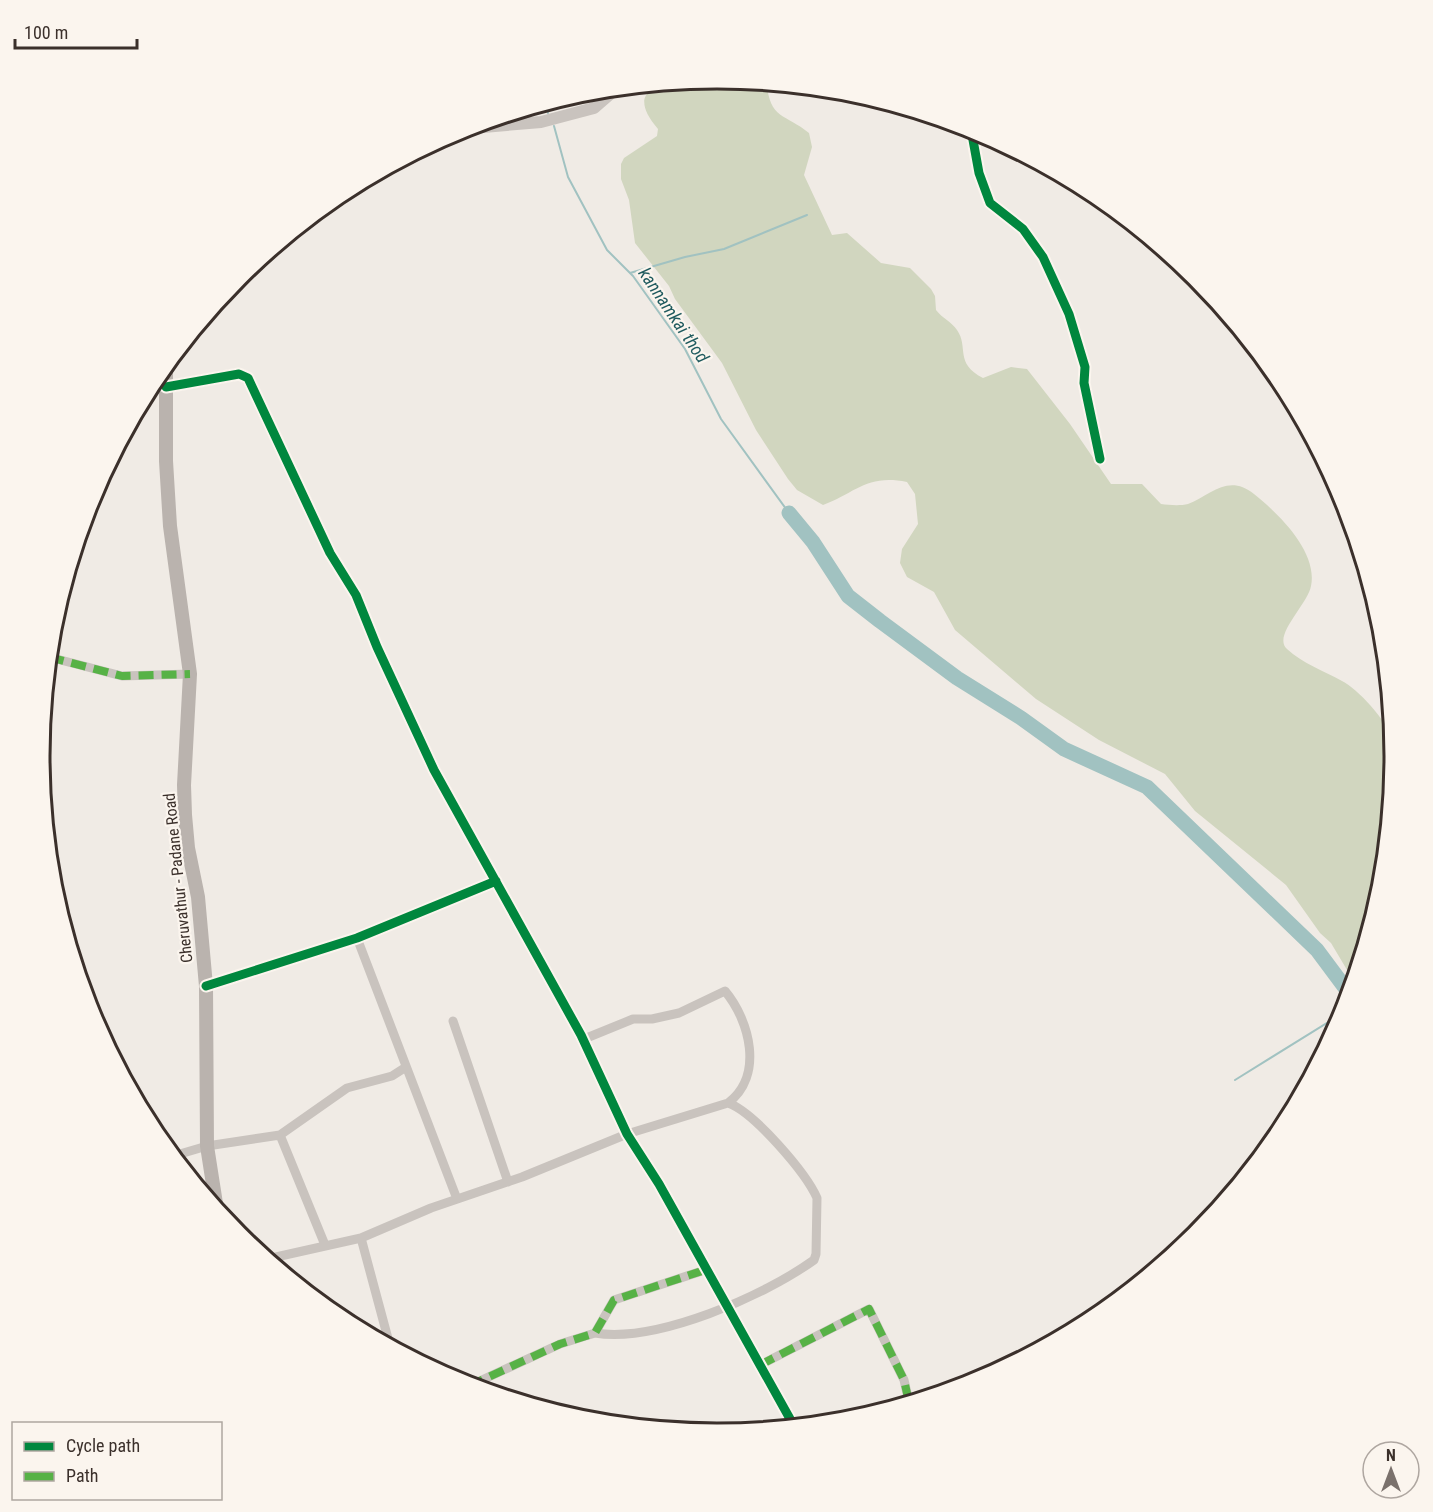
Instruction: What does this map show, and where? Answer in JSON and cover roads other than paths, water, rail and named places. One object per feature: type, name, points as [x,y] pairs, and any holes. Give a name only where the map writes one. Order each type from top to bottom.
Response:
[{"type":"main road","name":"Cheruvathur - Padane Road","points":[[166,379],[166,461],[170,526],[190,674],[184,785],[185,815],[188,848],[198,897],[206,986],[207,1146],[215,1196]]},
{"type":"street","points":[[497,126],[541,122],[594,108],[604,99]]},
{"type":"street","points":[[973,140],[979,173],[990,203],[1023,230],[1043,257],[1069,314],[1085,368],[1084,383],[1100,459]]},
{"type":"street","points":[[166,387],[239,374],[248,378],[330,553],[356,595],[414,730],[584,1039],[627,1134],[790,1419]]},
{"type":"street","points":[[57,659],[123,676],[190,674]]},
{"type":"street","points":[[206,986],[357,938],[496,882]]},
{"type":"street","points":[[357,938],[457,1199]]},
{"type":"street","points":[[277,1257],[361,1238],[627,1134],[728,1102],[737,1096],[751,1070],[751,1059],[741,1021],[731,999],[725,992],[679,1013],[652,1019],[633,1018],[584,1039]]},
{"type":"street","points":[[453,1021],[508,1182]]},
{"type":"street","points":[[181,1154],[207,1146],[280,1135],[347,1088],[392,1076],[406,1067]]},
{"type":"street","points":[[482,1380],[560,1344],[595,1333],[613,1336],[672,1326],[711,1314],[814,1260],[817,1198],[806,1177],[753,1117],[741,1107],[728,1102]]},
{"type":"street","points":[[280,1135],[325,1245]]},
{"type":"street","points":[[361,1238],[387,1336]]},
{"type":"street","points":[[595,1333],[614,1300],[705,1270]]},
{"type":"street","points":[[760,1365],[869,1309],[904,1380],[907,1395]]},
{"type":"waterway","name":"kannamkai thod","points":[[554,126],[568,177],[607,250],[633,276],[685,349],[721,419],[789,513]]},
{"type":"waterway","points":[[630,273],[685,257],[724,249],[807,215]]},
{"type":"waterway","points":[[789,513],[813,542],[848,596],[957,678],[1021,718],[1064,749],[1147,787],[1317,950],[1343,985]]},
{"type":"waterway","points":[[1235,1080],[1328,1022]]}]
